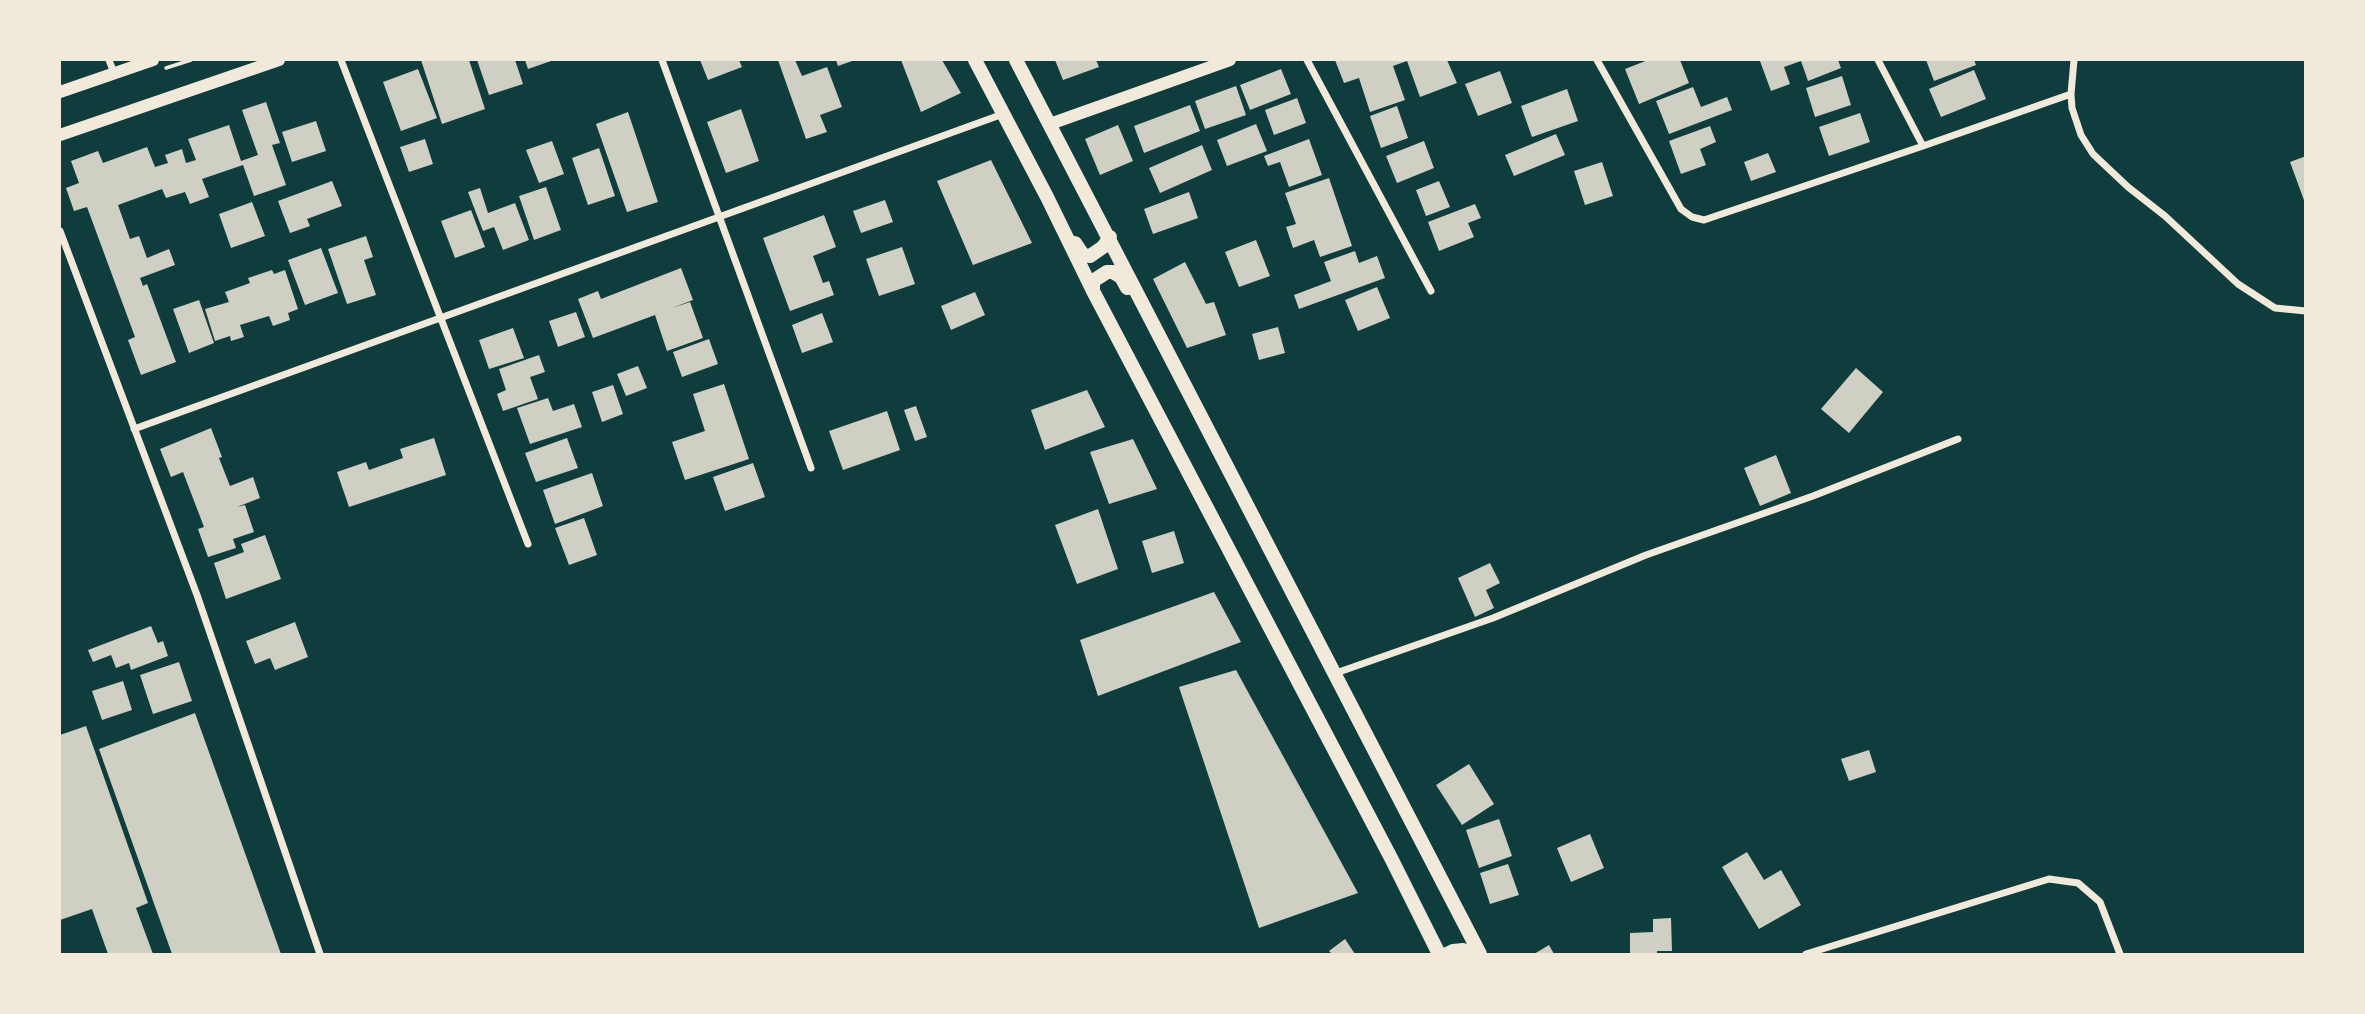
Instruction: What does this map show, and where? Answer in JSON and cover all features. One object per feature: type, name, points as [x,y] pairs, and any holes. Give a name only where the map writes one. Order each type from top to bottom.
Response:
[{"type":"main road","points":[[975,60],[1439,954]]},
{"type":"main road","points":[[1016,60],[1480,954]]},
{"type":"main road","points":[[1047,197],[1083,255],[1095,254],[1110,237]]},
{"type":"main road","points":[[1093,290],[1093,281],[1102,274],[1113,272],[1121,277],[1168,355]]},
{"type":"main road","points":[[1447,954],[1463,950],[1472,954]]},
{"type":"street","points":[[109,60],[114,74]]},
{"type":"street","points":[[60,92],[153,60]]},
{"type":"street","points":[[60,135],[279,60]]},
{"type":"street","points":[[341,60],[528,544]]},
{"type":"street","points":[[662,60],[811,468]]},
{"type":"street","points":[[1050,124],[1230,60]]},
{"type":"street","points":[[1307,60],[1431,291]]},
{"type":"street","points":[[1597,60],[1681,209],[1692,217],[1704,220],[2071,94]]},
{"type":"street","points":[[1878,60],[1923,146]]},
{"type":"street","points":[[2074,60],[2072,108],[2081,135],[2094,154],[2238,284],[2276,308],[2305,311]]},
{"type":"street","points":[[134,429],[1003,114]]},
{"type":"street","points":[[60,231],[197,595],[320,954]]},
{"type":"street","points":[[1336,673],[1493,618],[1646,555],[1812,496],[1958,439]]},
{"type":"street","points":[[1806,954],[2049,879],[2078,883],[2100,902],[2120,954]]},
{"type":"building","points":[[421,60],[469,60],[485,109],[442,124]]},
{"type":"building","points":[[477,60],[515,60],[523,84],[489,95]]},
{"type":"building","points":[[525,60],[554,60],[528,69]]},
{"type":"building","points":[[700,60],[739,60],[742,67],[708,80]]},
{"type":"building","points":[[778,60],[795,60],[802,76],[827,67],[842,107],[820,115],[827,132],[806,139]]},
{"type":"building","points":[[836,60],[855,60],[838,66]]},
{"type":"building","points":[[901,60],[942,60],[961,93],[921,112]]},
{"type":"building","points":[[1055,60],[1096,60],[1099,67],[1063,80]]},
{"type":"building","points":[[1335,60],[1447,60],[1457,83],[1420,97],[1407,61],[1393,66],[1405,100],[1370,112],[1359,78],[1344,83]]},
{"type":"building","points":[[1648,60],[1680,60],[1689,83],[1639,104],[1625,69]]},
{"type":"building","points":[[1838,60],[1841,68],[1808,81],[1801,61],[1784,67],[1790,84],[1771,91],[1760,61]]},
{"type":"building","points":[[1926,60],[1974,60],[1976,65],[1934,81]]},
{"type":"building","points":[[418,69],[437,118],[401,131],[383,82]]},
{"type":"building","points":[[1281,69],[1291,94],[1250,110],[1240,85]]},
{"type":"building","points":[[1974,70],[1986,99],[1941,117],[1929,89]]},
{"type":"building","points":[[1500,71],[1512,103],[1478,116],[1465,84]]},
{"type":"building","points":[[1842,76],[1851,105],[1815,117],[1806,88]]},
{"type":"building","points":[[1236,86],[1246,115],[1205,129],[1195,101]]},
{"type":"building","points":[[1693,87],[1701,107],[1727,97],[1732,110],[1669,134],[1656,101]]},
{"type":"building","points":[[1567,89],[1578,121],[1532,137],[1521,106]]},
{"type":"building","points":[[1297,98],[1306,123],[1274,135],[1265,110]]},
{"type":"building","points":[[266,102],[280,143],[272,145],[286,185],[254,196],[243,165],[202,179],[209,197],[190,204],[185,192],[166,198],[162,189],[118,205],[130,239],[139,236],[147,258],[169,249],[175,265],[140,278],[143,286],[147,284],[176,362],[141,375],[128,340],[135,337],[87,207],[74,211],[66,188],[79,183],[71,161],[98,151],[103,163],[147,147],[155,167],[168,163],[165,155],[182,149],[186,163],[196,160],[188,139],[229,125],[241,161],[258,155],[242,110]]},
{"type":"building","points":[[1190,105],[1200,131],[1144,153],[1134,126]]},
{"type":"building","points":[[1397,106],[1408,138],[1381,148],[1370,116]]},
{"type":"building","points":[[741,109],[759,161],[726,173],[707,122]]},
{"type":"building","points":[[628,112],[658,202],[627,212],[596,124]]},
{"type":"building","points":[[1860,113],[1870,142],[1829,156],[1819,127]]},
{"type":"building","points":[[316,121],[326,151],[292,162],[282,132]]},
{"type":"building","points":[[1256,124],[1267,151],[1227,166],[1217,140]]},
{"type":"building","points":[[1118,125],[1133,161],[1100,175],[1085,139]]},
{"type":"building","points":[[1710,126],[1716,142],[1700,149],[1706,165],[1681,174],[1669,141]]},
{"type":"building","points":[[1556,134],[1565,155],[1514,176],[1505,155]]},
{"type":"building","points":[[425,139],[433,164],[409,172],[400,147]]},
{"type":"building","points":[[1309,139],[1322,175],[1289,187],[1280,162],[1268,166],[1264,156]]},
{"type":"building","points":[[552,141],[564,174],[539,183],[526,150]]},
{"type":"building","points":[[1424,141],[1434,168],[1397,183],[1386,156]]},
{"type":"building","points":[[1202,145],[1212,170],[1160,193],[1149,168]]},
{"type":"building","points":[[599,148],[615,196],[588,205],[572,158]]},
{"type":"building","points":[[1768,153],[1776,172],[1751,181],[1744,162]]},
{"type":"building","points":[[2306,156],[2306,203],[2305,203],[2290,162]]},
{"type":"building","points":[[991,160],[1032,243],[973,265],[937,181]]},
{"type":"building","points":[[1602,162],[1613,196],[1585,205],[1574,171]]},
{"type":"building","points":[[1329,178],[1352,246],[1320,257],[1314,240],[1293,248],[1286,227],[1296,224],[1285,193]]},
{"type":"building","points":[[332,181],[342,206],[307,219],[310,226],[290,233],[278,201]]},
{"type":"building","points":[[1439,181],[1450,207],[1426,216],[1416,190]]},
{"type":"building","points":[[546,187],[561,230],[534,240],[519,196]]},
{"type":"building","points":[[480,188],[488,213],[515,203],[529,240],[503,250],[494,227],[483,231],[468,192]]},
{"type":"building","points":[[1189,192],[1198,218],[1153,234],[1144,209]]},
{"type":"building","points":[[885,200],[893,222],[861,233],[853,211]]},
{"type":"building","points":[[252,202],[265,236],[231,248],[219,214]]},
{"type":"building","points":[[1475,204],[1481,218],[1468,223],[1474,237],[1439,251],[1428,222]]},
{"type":"building","points":[[471,210],[485,247],[455,258],[441,221]]},
{"type":"building","points":[[824,215],[836,247],[813,256],[823,283],[829,281],[834,295],[790,311],[763,238]]},
{"type":"building","points":[[366,236],[373,257],[364,260],[376,295],[347,304],[328,249]]},
{"type":"building","points":[[1256,240],[1270,276],[1239,287],[1225,252]]},
{"type":"building","points":[[902,247],[915,284],[879,296],[866,259]]},
{"type":"building","points":[[321,248],[338,293],[305,305],[288,260]]},
{"type":"building","points":[[1355,251],[1359,263],[1377,256],[1385,278],[1299,309],[1294,295],[1331,281],[1324,262]]},
{"type":"building","points":[[1185,262],[1206,304],[1214,302],[1226,335],[1187,348],[1153,279]]},
{"type":"building","points":[[681,268],[693,300],[672,308],[690,302],[703,338],[667,351],[655,315],[593,338],[578,299],[598,291],[601,299]]},
{"type":"building","points":[[272,270],[274,274],[285,270],[298,309],[288,313],[290,320],[273,326],[269,316],[240,325],[244,337],[231,341],[230,336],[215,341],[205,309],[229,302],[225,292],[250,283],[248,278]]},
{"type":"building","points":[[1377,287],[1390,318],[1358,331],[1345,300]]},
{"type":"building","points":[[975,292],[985,315],[951,330],[941,306]]},
{"type":"building","points":[[199,300],[214,343],[189,353],[173,309]]},
{"type":"building","points":[[576,312],[585,337],[558,347],[549,321]]},
{"type":"building","points":[[822,313],[833,342],[802,353],[792,325]]},
{"type":"building","points":[[1278,327],[1285,353],[1259,360],[1252,334]]},
{"type":"building","points":[[513,328],[524,358],[489,369],[479,340]]},
{"type":"building","points":[[709,339],[718,364],[682,377],[673,352]]},
{"type":"building","points":[[539,355],[545,372],[530,377],[538,399],[503,411],[497,394],[506,390],[499,369]]},
{"type":"building","points":[[638,366],[647,388],[626,396],[617,374]]},
{"type":"building","points":[[1856,368],[1883,392],[1849,433],[1821,409]]},
{"type":"building","points":[[724,384],[749,459],[685,480],[672,442],[705,431],[693,394]]},
{"type":"building","points":[[613,385],[623,414],[602,422],[592,392]]},
{"type":"building","points":[[1087,390],[1105,427],[1045,450],[1031,410]]},
{"type":"building","points":[[548,398],[553,411],[574,404],[582,427],[530,444],[517,408]]},
{"type":"building","points":[[916,406],[927,437],[915,441],[904,410]]},
{"type":"building","points":[[887,411],[900,450],[843,470],[829,431]]},
{"type":"building","points":[[211,428],[230,486],[253,477],[260,498],[237,507],[245,505],[254,532],[233,539],[236,548],[208,557],[198,529],[204,527],[183,472],[171,477],[160,449]]},
{"type":"building","points":[[434,438],[446,475],[349,507],[337,472],[366,462],[369,470],[403,458],[400,449]]},
{"type":"building","points":[[567,438],[578,468],[536,482],[525,453]]},
{"type":"building","points":[[1133,439],[1157,489],[1109,504],[1090,452]]},
{"type":"building","points":[[1776,455],[1791,493],[1760,506],[1744,468]]},
{"type":"building","points":[[753,463],[765,497],[725,511],[713,477]]},
{"type":"building","points":[[592,473],[603,506],[555,524],[543,490]]},
{"type":"building","points":[[1098,509],[1118,569],[1077,584],[1055,525]]},
{"type":"building","points":[[584,518],[597,555],[569,565],[555,528]]},
{"type":"building","points":[[1174,531],[1184,563],[1152,573],[1142,541]]},
{"type":"building","points":[[265,535],[281,579],[226,599],[214,563],[244,552],[241,544]]},
{"type":"building","points":[[1490,563],[1500,583],[1486,590],[1494,608],[1475,617],[1458,578]]},
{"type":"building","points":[[1214,592],[1241,642],[1098,696],[1080,640]]},
{"type":"building","points":[[295,622],[308,657],[275,670],[270,658],[255,664],[246,641]]},
{"type":"building","points":[[151,626],[158,643],[163,641],[168,656],[131,670],[129,663],[116,668],[111,655],[93,662],[88,650]]},
{"type":"building","points":[[179,662],[192,701],[153,714],[140,675]]},
{"type":"building","points":[[1236,670],[1358,893],[1259,928],[1179,687]]},
{"type":"building","points":[[123,681],[132,710],[102,720],[92,691]]},
{"type":"building","points":[[195,713],[281,954],[172,954],[99,749]]},
{"type":"building","points":[[86,726],[148,903],[136,908],[153,954],[108,954],[92,909],[60,920],[60,735]]},
{"type":"building","points":[[1869,750],[1876,772],[1849,781],[1841,759]]},
{"type":"building","points":[[1469,764],[1494,804],[1462,825],[1436,785]]},
{"type":"building","points":[[1499,819],[1512,856],[1479,868],[1466,830]]},
{"type":"building","points":[[1590,834],[1604,868],[1571,882],[1557,848]]},
{"type":"building","points":[[1747,852],[1764,880],[1781,870],[1801,905],[1759,929],[1722,867]]},
{"type":"building","points":[[1508,864],[1519,895],[1490,904],[1480,873]]},
{"type":"building","points":[[1671,918],[1672,951],[1630,954],[1630,933],[1653,932],[1653,919]]},
{"type":"building","points":[[1345,939],[1355,954],[1332,954],[1329,951]]},
{"type":"building","points":[[1549,945],[1554,954],[1534,954]]}]
